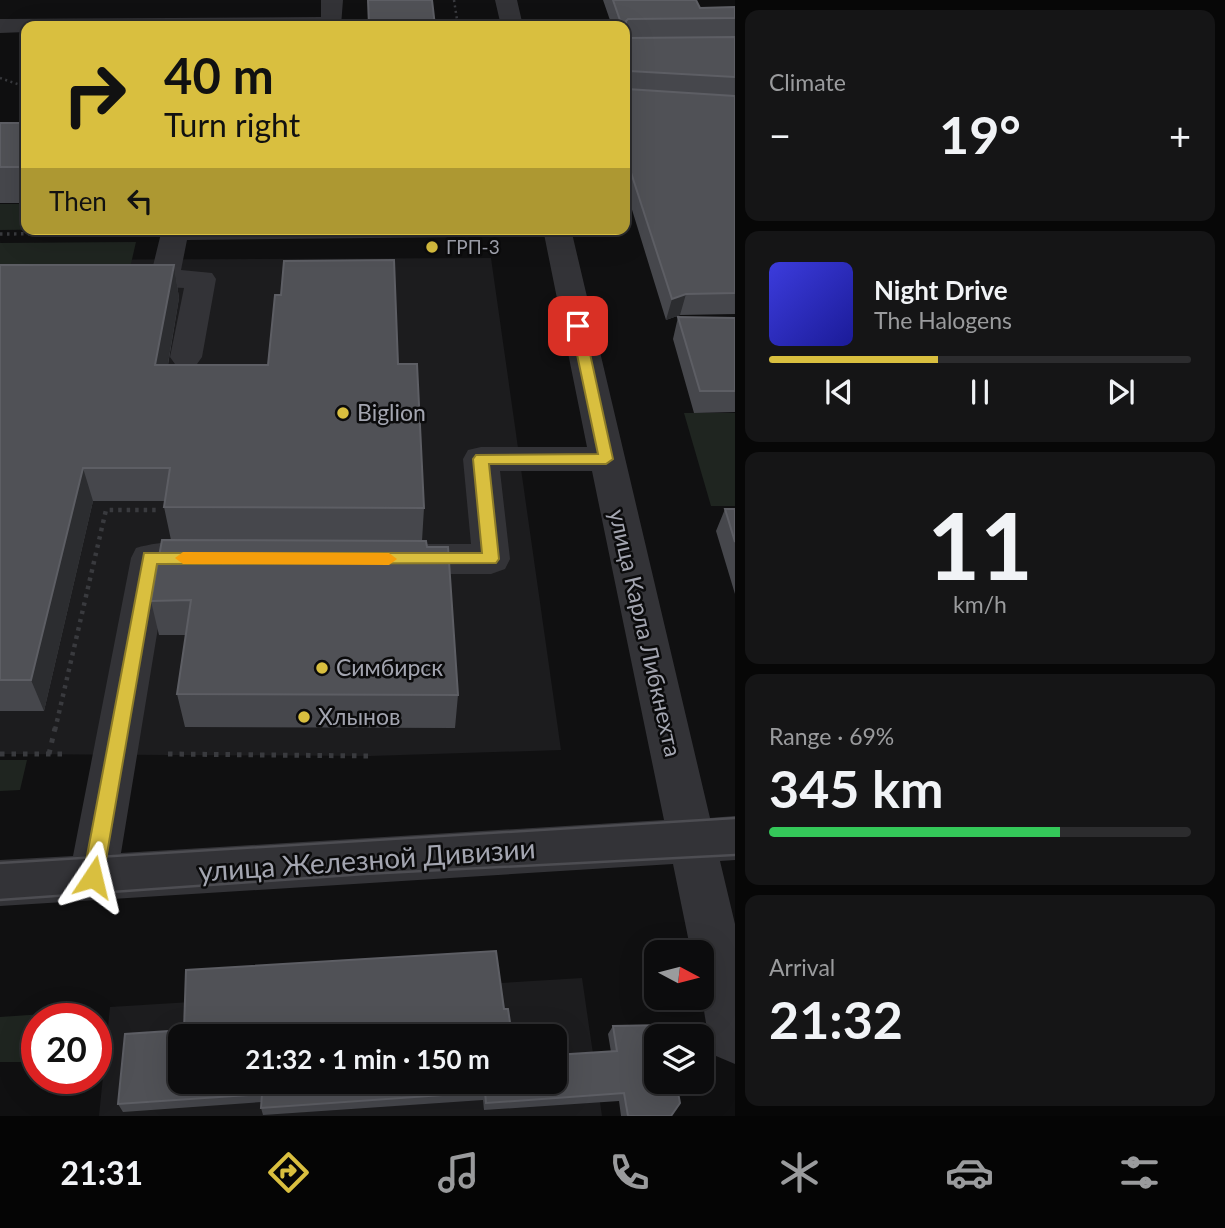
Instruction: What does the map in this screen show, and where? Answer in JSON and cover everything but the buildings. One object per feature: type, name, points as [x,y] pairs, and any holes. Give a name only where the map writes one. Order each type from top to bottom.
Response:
[{"type":"street","points":[[332,0],[332,21]]},
{"type":"street","points":[[506,0],[511,21]]},
{"type":"street","points":[[0,26],[21,26]]},
{"type":"street","points":[[165,279],[173,235]]},
{"type":"street","name":"улица Карла Либкнехта","points":[[557,235],[606,459],[713,840],[735,1037]]},
{"type":"street","points":[[110,279],[201,279],[186,358]]},
{"type":"street","points":[[368,559],[491,559],[481,459],[606,459]]},
{"type":"street","points":[[93,877],[150,558],[245,558]]},
{"type":"street","name":"улица Железной Дивизии","points":[[0,883],[713,840]]},
{"type":"path","points":[[454,0],[457,21]]},
{"type":"path","points":[[0,78],[21,85]]},
{"type":"path","points":[[0,234],[21,234]]},
{"type":"path","points":[[0,754],[370,756]]},
{"type":"shaded area","points":[[0,204],[21,204],[21,230],[0,230]]},
{"type":"shaded area","points":[[136,242],[130,268],[0,269],[0,243]]},
{"type":"shaded area","points":[[491,258],[561,750],[370,756],[0,754],[0,260]]},
{"type":"shaded area","points":[[684,413],[735,413],[735,506],[711,506]]},
{"type":"shaded area","points":[[0,760],[27,760],[20,790],[0,791]]},
{"type":"shaded area","points":[[582,978],[602,1116],[99,1116],[101,1094],[112,1094],[112,1007]]},
{"type":"shaded area","points":[[21,1016],[21,1062],[0,1062],[0,1017]]},
{"type":"tram line","points":[[0,863],[735,818]]},
{"type":"tram line","points":[[0,900],[365,874],[735,855]]},
{"type":"slow traffic","points":[[183,558],[389,559]]},
{"type":"place","name":"ГРП-3","points":[[432,247]]},
{"type":"place","name":"Biglion","points":[[343,413]]},
{"type":"place","name":"Симбирск","points":[[322,668]]},
{"type":"place","name":"Хлынов","points":[[304,717]]},
{"type":"route","points":[[93,877],[150,558],[491,559],[481,459],[606,459],[578,326]]}]
